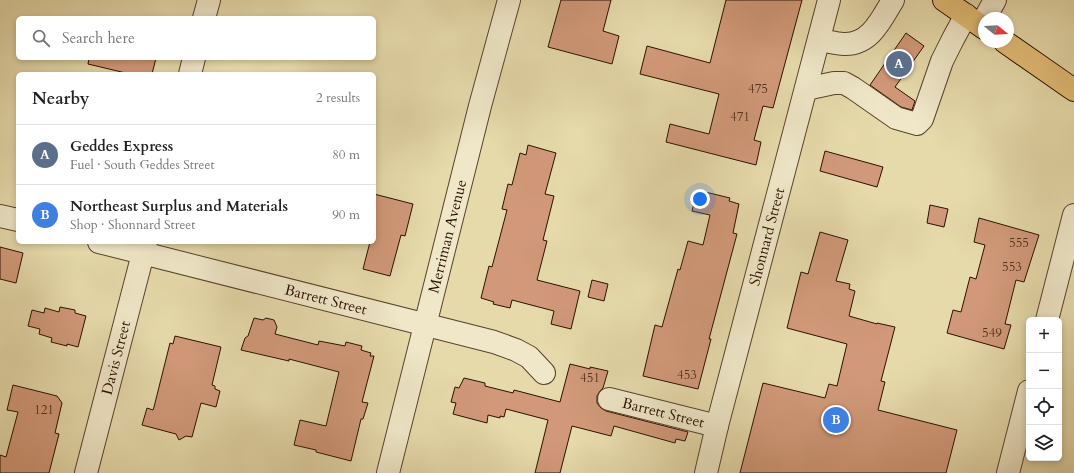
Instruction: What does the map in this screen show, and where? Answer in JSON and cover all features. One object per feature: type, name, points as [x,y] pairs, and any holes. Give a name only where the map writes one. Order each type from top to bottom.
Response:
[{"type":"main road","points":[[944,0],[978,21]]},
{"type":"main road","points":[[1014,48],[1074,90]]},
{"type":"street","points":[[205,16],[209,0]]},
{"type":"street","name":"Merriman Avenue","points":[[388,473],[480,106],[509,0]]},
{"type":"street","name":"Shonnard Street","points":[[706,473],[829,0]]},
{"type":"street","points":[[818,40],[844,44],[858,42],[868,36],[878,26],[893,0]]},
{"type":"street","points":[[987,12],[995,0]]},
{"type":"street","points":[[806,89],[834,83],[844,83],[896,118],[917,124],[922,120],[942,61],[953,39],[978,23]]},
{"type":"street","points":[[190,72],[194,60]]},
{"type":"street","points":[[1048,317],[1074,215]]},
{"type":"street","points":[[0,216],[16,220]]},
{"type":"street","name":"Barrett Street","points":[[114,244],[144,248],[426,325],[494,342],[516,350],[528,357],[544,373]]},
{"type":"street","name":"Davis Street","points":[[86,473],[144,248]]},
{"type":"street","name":"Barrett Street","points":[[609,398],[717,426]]},
{"type":"street","points":[[1008,473],[1026,403]]},
{"type":"building","points":[[561,0],[611,0],[603,31],[619,36],[612,64],[548,47]]},
{"type":"building","points":[[726,0],[802,0],[773,108],[763,106],[754,140],[761,142],[756,165],[666,142],[670,124],[709,134],[719,94],[640,74],[647,46],[710,63]]},
{"type":"building","points":[[906,33],[924,46],[895,87],[915,101],[912,110],[901,107],[870,85]]},
{"type":"building","points":[[89,60],[156,60],[152,72],[122,72],[88,64]]},
{"type":"building","points":[[528,145],[556,153],[545,194],[554,196],[543,240],[547,241],[537,280],[580,291],[571,329],[551,324],[554,311],[512,300],[510,308],[493,304],[494,302],[481,298],[489,266],[492,267],[507,210],[502,209],[508,184],[512,185],[520,153],[526,155]]},
{"type":"building","points":[[825,151],[883,167],[877,187],[820,171]]},
{"type":"building","points":[[697,190],[730,198],[729,201],[739,204],[733,233],[737,234],[709,339],[711,339],[698,389],[643,376],[655,325],[662,327],[678,269],[680,270],[688,241],[703,245],[710,215],[692,211]]},
{"type":"building","points":[[376,195],[413,204],[405,236],[401,235],[390,276],[363,269],[369,244],[376,244]]},
{"type":"building","points":[[930,205],[948,209],[944,227],[927,223]]},
{"type":"building","points":[[979,218],[1039,235],[1024,282],[1016,280],[1005,324],[1011,325],[1004,349],[947,333],[953,310],[961,312],[970,277],[976,279],[985,245],[974,242]]},
{"type":"building","points":[[820,232],[848,240],[836,281],[850,284],[849,289],[855,291],[849,316],[877,324],[895,327],[881,381],[885,382],[878,410],[957,430],[946,473],[740,473],[763,383],[825,398],[829,384],[837,386],[847,344],[787,328],[801,272],[808,274]]},
{"type":"building","points":[[0,247],[23,253],[16,283],[0,279]]},
{"type":"building","points":[[592,280],[608,284],[604,301],[588,297]]},
{"type":"building","points":[[60,307],[75,310],[75,313],[86,316],[78,347],[51,342],[52,338],[39,334],[40,329],[28,326],[32,310],[44,313],[45,308],[59,312]]},
{"type":"building","points":[[254,318],[274,320],[277,327],[275,334],[318,345],[319,341],[345,346],[346,342],[362,346],[361,350],[371,353],[370,356],[374,356],[362,402],[368,403],[363,419],[361,419],[351,461],[294,445],[300,420],[326,426],[339,372],[289,359],[289,361],[241,350],[245,338],[248,336]]},
{"type":"building","points":[[175,336],[221,347],[212,385],[215,386],[215,389],[220,391],[216,407],[201,403],[192,437],[186,436],[179,440],[176,434],[142,425],[147,408],[153,410],[170,343],[173,344]]},
{"type":"building","points":[[570,364],[590,369],[590,367],[608,371],[603,388],[597,396],[597,403],[601,408],[606,411],[688,432],[685,441],[676,439],[675,443],[614,426],[611,436],[572,426],[560,473],[535,473],[548,420],[506,409],[504,417],[500,416],[500,418],[488,415],[487,423],[453,414],[456,403],[451,402],[455,387],[459,388],[464,378],[485,383],[485,386],[513,393],[514,390],[560,402]]},
{"type":"building","points":[[13,385],[57,396],[62,403],[55,433],[59,434],[49,473],[0,473],[0,455],[6,457],[18,412],[7,410]]},
{"type":"place","name":"Geddes Express","points":[[899,64]]},
{"type":"place","name":"Northeast Surplus and Materials","points":[[836,420]]}]
